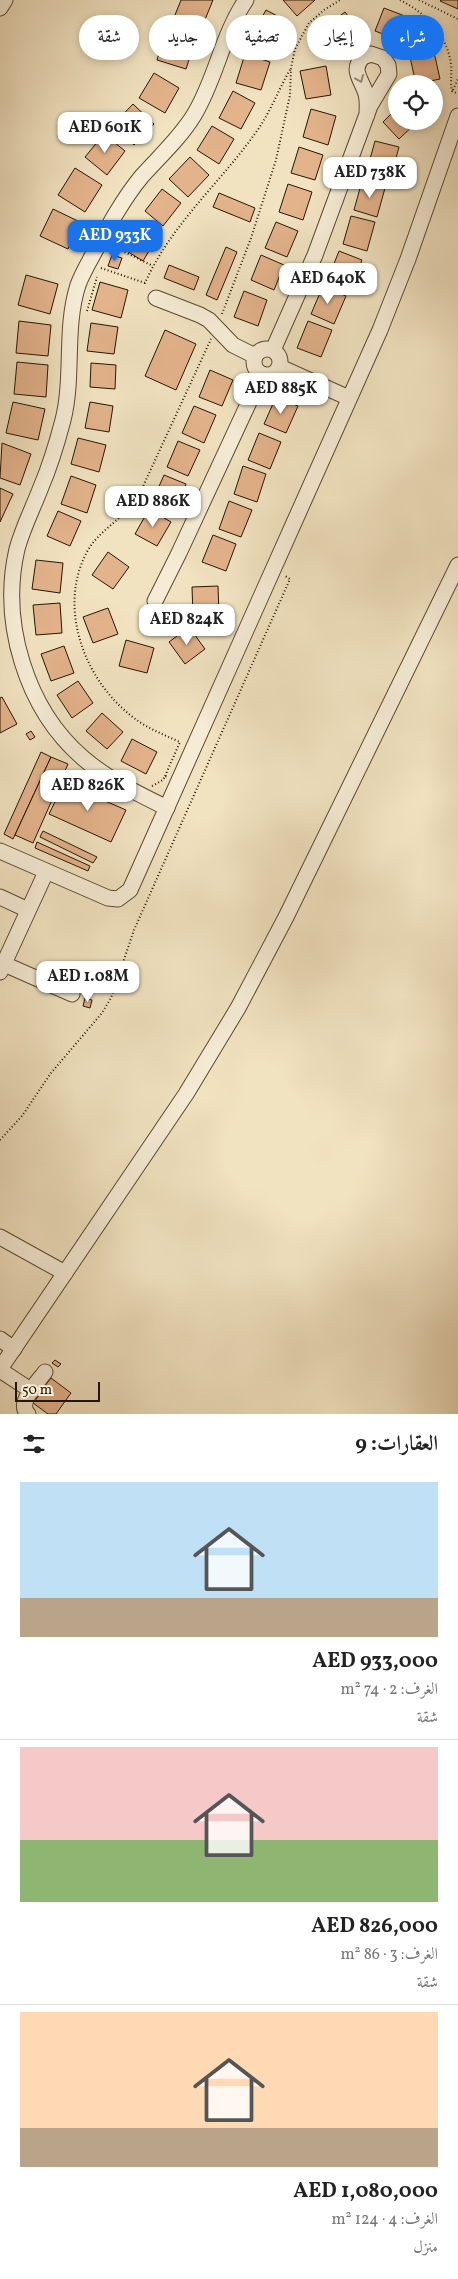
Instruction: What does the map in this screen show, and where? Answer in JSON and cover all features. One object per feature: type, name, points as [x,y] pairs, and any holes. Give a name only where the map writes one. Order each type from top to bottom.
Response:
[{"type":"street","points":[[0,8],[5,0]]},
{"type":"street","points":[[167,808],[116,781],[83,758],[52,725],[32,689],[19,659],[14,630],[12,571],[27,520],[55,450],[64,416],[73,311],[78,285],[120,205],[143,175],[182,133],[193,117],[211,81],[232,24],[246,0]]},
{"type":"street","points":[[273,350],[315,255],[367,115]]},
{"type":"street","points":[[0,851],[108,898],[123,897],[130,890],[394,294],[458,116]]},
{"type":"street","points":[[156,298],[200,315],[233,345],[255,356]]},
{"type":"street","points":[[262,350],[273,350],[280,357],[280,367],[272,374],[262,374],[255,367],[255,356],[262,350]]},
{"type":"street","points":[[280,367],[349,398]]},
{"type":"street","points":[[154,601],[179,553],[262,374]]},
{"type":"street","points":[[32,1391],[0,1370],[186,1094],[238,1008],[290,909],[458,565]]},
{"type":"street","points":[[46,872],[2,968],[72,994]]},
{"type":"street","points":[[0,898],[28,910]]},
{"type":"street","points":[[0,1237],[65,1273]]},
{"type":"street","points":[[0,1339],[14,1349]]},
{"type":"street","points":[[28,1414],[24,1410],[23,1403],[45,1372]]},
{"type":"path","points":[[151,787],[163,780],[180,742],[135,718],[121,707],[103,687],[85,653],[77,630],[74,606],[77,580],[89,548],[104,531],[126,512],[139,495],[216,328],[252,238],[276,160],[290,96],[291,68],[295,49],[306,27],[324,10],[340,0]]},
{"type":"path","points":[[400,0],[419,12],[442,37],[450,57],[452,91]]},
{"type":"path","points":[[419,0],[458,19]]},
{"type":"path","points":[[86,315],[100,267],[145,283],[153,266],[181,223],[222,177],[255,135],[291,68]]},
{"type":"path","points":[[452,91],[458,79]]},
{"type":"path","points":[[452,91],[458,94]]},
{"type":"path","points":[[111,245],[153,266]]},
{"type":"path","points":[[0,1140],[22,1116],[51,1074],[102,1013],[111,998],[134,930],[290,579],[274,568]]},
{"type":"path","points":[[165,776],[179,782]]},
{"type":"building","points":[[181,0],[213,0],[207,15],[175,15]]},
{"type":"building","points":[[283,0],[315,0],[297,16]]},
{"type":"building","points":[[458,0],[458,9],[440,1]]},
{"type":"building","points":[[384,8],[402,15],[381,15]]},
{"type":"building","points":[[266,10],[276,15],[263,15]]},
{"type":"building","points":[[381,16],[381,33],[375,31]]},
{"type":"building","points":[[157,60],[189,60],[186,69]]},
{"type":"building","points":[[243,60],[264,60],[270,62],[261,90],[236,83]]},
{"type":"building","points":[[411,60],[436,60],[439,75],[414,75]]},
{"type":"building","points":[[326,66],[331,95],[306,99],[300,71]]},
{"type":"building","points":[[154,73],[179,88],[165,113],[139,98]]},
{"type":"building","points":[[233,91],[255,103],[241,129],[219,118]]},
{"type":"building","points":[[133,104],[154,124],[134,145],[113,125]]},
{"type":"building","points":[[311,109],[336,116],[328,145],[303,137]]},
{"type":"building","points":[[388,117],[388,127],[383,122]]},
{"type":"building","points":[[212,126],[234,139],[219,164],[197,150]]},
{"type":"building","points":[[391,130],[408,130],[399,139]]},
{"type":"building","points":[[104,134],[125,151],[107,175],[85,157]]},
{"type":"building","points":[[375,141],[399,147],[391,176],[367,170]]},
{"type":"building","points":[[299,147],[323,155],[315,180],[291,173]]},
{"type":"building","points":[[190,157],[209,175],[188,197],[169,179]]},
{"type":"building","points":[[75,168],[102,185],[85,212],[58,195]]},
{"type":"building","points":[[362,181],[385,188],[377,217],[354,210]]},
{"type":"building","points":[[288,184],[312,192],[303,220],[279,212]]},
{"type":"building","points":[[162,189],[181,203],[163,226],[145,211]]},
{"type":"building","points":[[219,193],[255,208],[250,222],[213,207]]},
{"type":"building","points":[[53,209],[80,222],[68,249],[40,236]]},
{"type":"building","points":[[351,216],[375,222],[367,251],[343,244]]},
{"type":"building","points":[[138,222],[159,234],[143,261],[122,248]]},
{"type":"building","points":[[276,222],[298,231],[287,257],[265,248]]},
{"type":"building","points":[[226,247],[237,252],[217,300],[206,295]]},
{"type":"building","points":[[339,251],[362,260],[351,288],[328,279]]},
{"type":"building","points":[[112,255],[122,258],[118,269],[108,266]]},
{"type":"building","points":[[261,255],[284,265],[274,290],[251,280]]},
{"type":"building","points":[[169,265],[199,277],[194,290],[164,278]]},
{"type":"building","points":[[26,275],[58,284],[50,314],[18,305]]},
{"type":"building","points":[[100,282],[128,290],[121,318],[92,310]]},
{"type":"building","points":[[323,286],[346,296],[334,324],[311,314]]},
{"type":"building","points":[[244,291],[267,300],[258,326],[234,317]]},
{"type":"building","points":[[19,321],[51,325],[48,356],[16,353]]},
{"type":"building","points":[[308,321],[332,330],[321,357],[297,348]]},
{"type":"building","points":[[91,323],[118,327],[114,354],[87,351]]},
{"type":"building","points":[[165,330],[196,344],[176,390],[145,376]]},
{"type":"building","points":[[17,362],[48,365],[46,397],[14,394]]},
{"type":"building","points":[[91,363],[116,365],[115,389],[90,387]]},
{"type":"building","points":[[210,370],[233,380],[222,406],[199,397]]},
{"type":"building","points":[[276,397],[298,406],[286,433],[264,424]]},
{"type":"building","points":[[13,402],[45,409],[38,440],[6,433]]},
{"type":"building","points":[[90,402],[113,406],[109,432],[85,428]]},
{"type":"building","points":[[194,406],[216,415],[204,443],[182,433]]},
{"type":"building","points":[[259,433],[281,442],[270,469],[248,460]]},
{"type":"building","points":[[78,438],[106,445],[99,472],[71,464]]},
{"type":"building","points":[[178,441],[200,450],[188,476],[167,467]]},
{"type":"building","points":[[2,443],[31,454],[20,485],[0,478]]},
{"type":"building","points":[[243,466],[266,474],[257,502],[234,494]]},
{"type":"building","points":[[164,475],[186,484],[175,510],[153,500]]},
{"type":"building","points":[[71,476],[96,485],[87,513],[61,504]]},
{"type":"building","points":[[0,488],[13,494],[0,522]]},
{"type":"building","points":[[229,501],[252,510],[241,537],[219,529]]},
{"type":"building","points":[[149,509],[171,522],[157,546],[135,534]]},
{"type":"building","points":[[58,511],[81,521],[70,546],[47,536]]},
{"type":"building","points":[[213,535],[236,544],[226,571],[202,562]]},
{"type":"building","points":[[108,552],[129,567],[113,589],[92,575]]},
{"type":"building","points":[[36,560],[63,563],[60,593],[32,589]]},
{"type":"building","points":[[218,586],[219,614],[193,615],[192,587]]},
{"type":"building","points":[[60,603],[62,633],[36,635],[33,605]]},
{"type":"building","points":[[108,608],[118,634],[93,643],[83,617]]},
{"type":"building","points":[[189,627],[205,649],[185,664],[169,642]]},
{"type":"building","points":[[126,640],[154,648],[147,673],[119,666]]},
{"type":"building","points":[[64,646],[74,673],[51,681],[41,654]]},
{"type":"building","points":[[78,681],[93,703],[72,718],[57,695]]},
{"type":"building","points":[[2,697],[17,724],[0,733],[0,698]]},
{"type":"building","points":[[102,713],[123,732],[107,749],[86,731]]},
{"type":"building","points":[[31,731],[35,737],[30,740],[26,734]]},
{"type":"building","points":[[132,739],[157,752],[146,774],[121,761]]},
{"type":"building","points":[[41,752],[51,757],[13,839],[4,834]]},
{"type":"building","points":[[51,757],[68,764],[33,843],[15,835]]},
{"type":"building","points":[[64,783],[126,810],[111,842],[49,814]]},
{"type":"building","points":[[43,831],[97,857],[93,863],[40,837]]},
{"type":"building","points":[[37,842],[90,866],[88,871],[35,848]]},
{"type":"building","points":[[85,998],[92,1000],[90,1008],[83,1006]]},
{"type":"building","points":[[55,1360],[61,1364],[58,1367],[52,1363]]},
{"type":"building","points":[[51,1378],[71,1393],[56,1414],[48,1414],[33,1403],[41,1393],[37,1390],[41,1385],[44,1387]]}]
